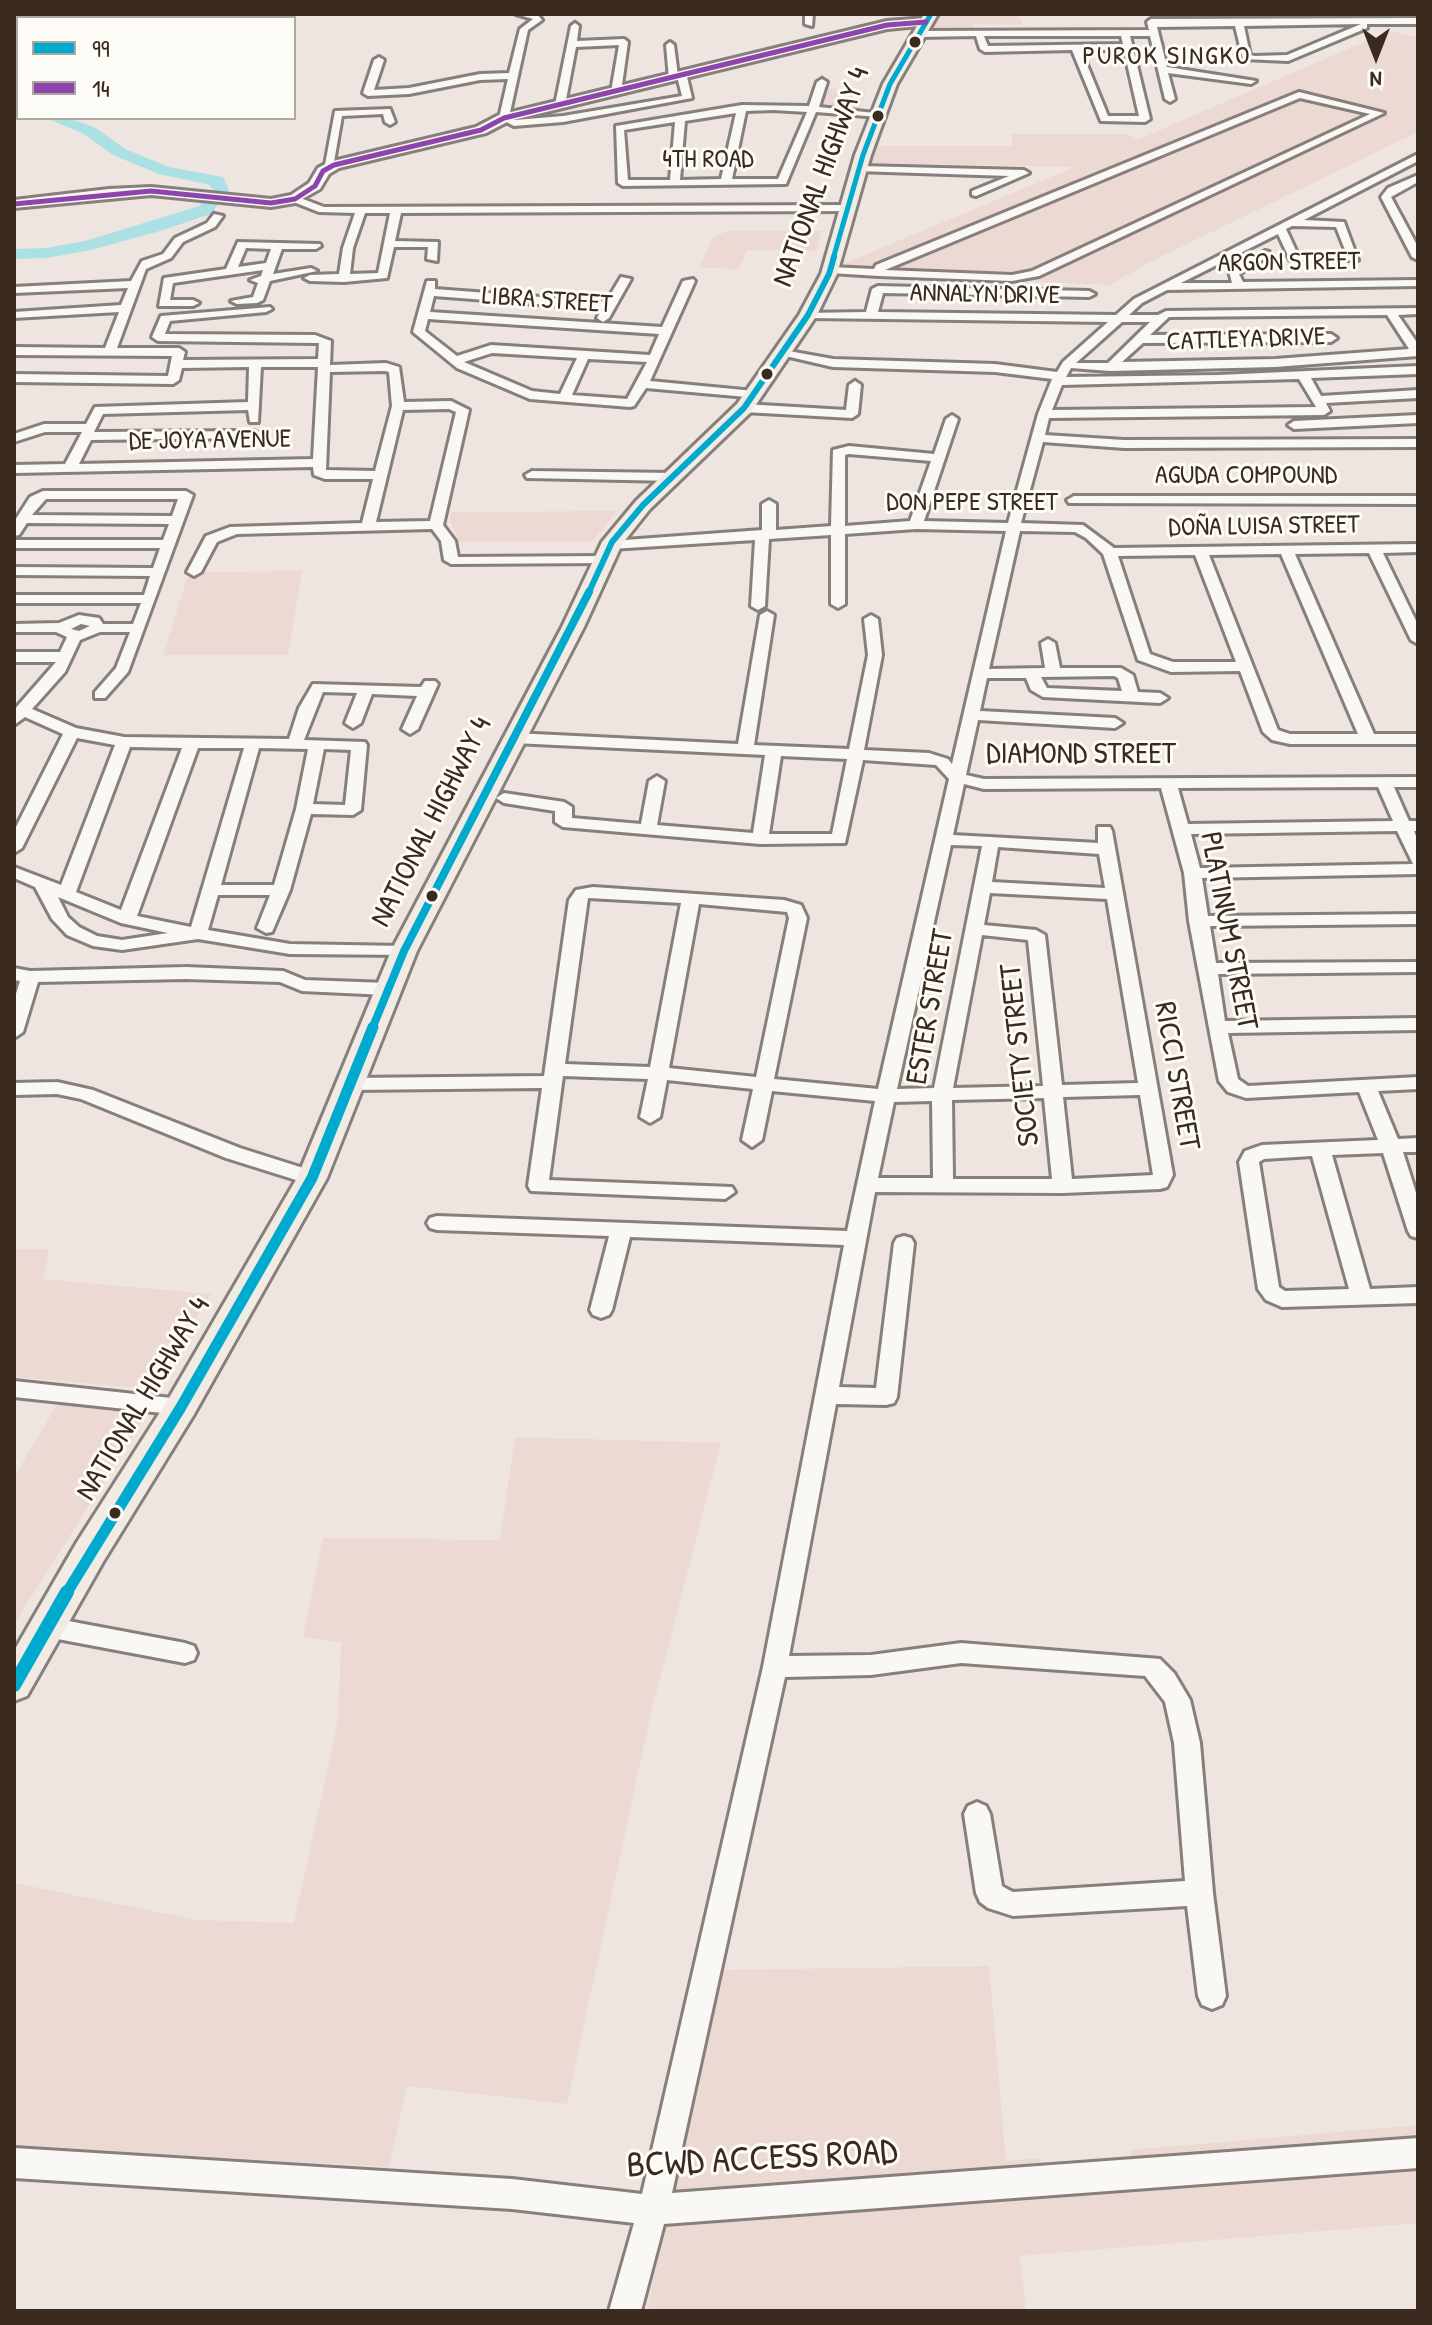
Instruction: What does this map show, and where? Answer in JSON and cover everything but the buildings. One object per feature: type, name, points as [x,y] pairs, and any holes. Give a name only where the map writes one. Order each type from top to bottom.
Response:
[{"type":"main road","name":"NATIONAL HIGHWAY 4","points":[[14,1685],[21,1659],[47,1627],[181,1407],[312,1178],[404,951],[495,797],[514,738],[608,553],[634,515],[749,401],[808,315],[831,266],[860,169],[895,73],[927,20]]},
{"type":"street","points":[[253,16],[272,14]]},
{"type":"street","points":[[504,118],[524,29],[538,17],[520,14]]},
{"type":"street","points":[[14,204],[109,193],[195,194],[271,203],[295,199],[315,186],[323,171],[334,165],[481,130],[504,118],[887,25],[927,20],[979,34],[1125,33],[1151,24],[1290,22],[1327,18],[1353,22],[1417,18]]},
{"type":"street","points":[[1239,23],[1249,58],[1284,59],[1303,47],[1369,20],[1405,33]]},
{"type":"street","points":[[1290,22],[1295,32]]},
{"type":"street","points":[[1151,24],[1170,99]]},
{"type":"street","points":[[560,105],[575,26]]},
{"type":"street","points":[[1076,48],[1104,119],[1145,119],[1125,33]]},
{"type":"street","points":[[979,34],[985,49],[1128,47]]},
{"type":"street","points":[[572,44],[624,42],[616,92]]},
{"type":"street","points":[[504,118],[514,123],[563,119],[687,98],[678,78],[670,45]]},
{"type":"street","points":[[379,60],[368,93],[409,91],[460,79],[514,76]]},
{"type":"street","points":[[1162,69],[1251,81]]},
{"type":"street","name":"4TH ROAD","points":[[680,118],[619,128],[623,183],[782,182],[822,82]]},
{"type":"street","points":[[831,266],[880,270],[1012,278],[1035,274],[1379,113],[1299,95],[880,270]]},
{"type":"street","points":[[675,182],[680,118],[742,108],[879,114]]},
{"type":"street","points":[[726,182],[742,108]]},
{"type":"street","points":[[334,165],[329,163],[338,113],[387,111],[390,122]]},
{"type":"street","points":[[625,2311],[653,2210],[775,1667],[854,1238],[970,715],[982,674],[1014,525],[1044,414],[1058,378],[1116,319],[1161,287],[1418,157]]},
{"type":"street","points":[[860,169],[1024,173],[976,193]]},
{"type":"street","points":[[1417,179],[1392,190],[1386,197],[1418,257]]},
{"type":"street","points":[[295,199],[323,210],[849,208]]},
{"type":"street","points":[[278,246],[267,272],[257,300],[163,304],[168,280],[231,271],[267,272],[308,279],[383,276],[396,209]]},
{"type":"street","points":[[308,279],[323,210]]},
{"type":"street","points":[[344,279],[348,248],[361,210]]},
{"type":"street","points":[[110,351],[146,263],[167,256],[179,240],[211,225],[218,216]]},
{"type":"street","points":[[1340,224],[1354,258],[1294,258],[1284,225],[1340,224]]},
{"type":"street","points":[[231,271],[242,244],[278,246],[317,236]]},
{"type":"street","points":[[389,244],[434,244],[433,259]]},
{"type":"street","points":[[1239,286],[1233,273],[1265,254]]},
{"type":"street","points":[[165,295],[267,272]]},
{"type":"street","points":[[598,327],[625,279]]},
{"type":"street","points":[[610,306],[431,288],[419,332],[461,365],[530,395],[630,403],[643,384],[689,281]]},
{"type":"street","name":"ARGON STREET","points":[[1161,287],[1418,283]]},
{"type":"street","points":[[14,290],[136,284]]},
{"type":"street","points":[[871,316],[878,289],[1089,294]]},
{"type":"street","points":[[14,315],[128,308]]},
{"type":"street","points":[[266,309],[165,318],[158,337],[325,341],[318,463]]},
{"type":"street","points":[[1390,311],[1418,352]]},
{"type":"street","name":"ANNALYN DRIVE","points":[[808,315],[1116,319],[1418,311]]},
{"type":"street","name":"LIBRA STREET","points":[[424,315],[666,331]]},
{"type":"street","points":[[1110,367],[1164,317]]},
{"type":"street","points":[[1141,339],[1331,338]]},
{"type":"street","points":[[457,360],[491,349],[654,359]]},
{"type":"street","points":[[14,351],[179,352],[173,380],[14,378]]},
{"type":"street","name":"CATTLEYA DRIVE","points":[[1076,367],[1275,363],[1418,352]]},
{"type":"street","points":[[783,354],[833,363],[995,368],[1058,378],[1304,377],[1418,370]]},
{"type":"street","points":[[564,399],[584,355]]},
{"type":"street","points":[[176,364],[255,363],[386,367],[395,370],[398,406],[368,525]]},
{"type":"street","points":[[249,465],[254,435],[255,363]]},
{"type":"street","points":[[1044,414],[1324,411],[1304,377]]},
{"type":"street","points":[[643,384],[852,414],[855,385]]},
{"type":"street","points":[[1319,400],[1418,394]]},
{"type":"street","points":[[398,406],[451,405],[463,410],[436,525]]},
{"type":"street","name":"DE JOYA AVENUE","points":[[254,406],[99,410],[70,468],[318,463],[319,472],[325,475],[383,475]]},
{"type":"street","points":[[833,429],[837,413]]},
{"type":"street","points":[[916,525],[952,419]]},
{"type":"street","points":[[1235,425],[1331,426],[1418,419]]},
{"type":"street","points":[[14,438],[44,428],[86,432],[254,435]]},
{"type":"street","points":[[1037,438],[1124,444],[1418,443]]},
{"type":"street","points":[[838,604],[838,453],[849,450],[939,458]]},
{"type":"street","points":[[14,469],[70,468]]},
{"type":"street","points":[[532,475],[673,477]]},
{"type":"street","points":[[18,526],[35,500],[43,495],[186,495],[123,669],[100,695]]},
{"type":"street","name":"AGUDA COMPOUND","points":[[1074,500],[1418,500]]},
{"type":"street","points":[[745,750],[763,610],[769,504]]},
{"type":"street","points":[[18,526],[178,520]]},
{"type":"street","points":[[194,572],[211,539],[235,530],[436,525]]},
{"type":"street","points":[[436,525],[448,541],[451,560],[457,561],[608,553]]},
{"type":"street","name":"DON PEPE STREET","points":[[608,553],[766,534],[916,525],[1078,528],[1110,552]]},
{"type":"street","points":[[14,544],[169,544]]},
{"type":"street","name":"DOÑA LUISA STREET","points":[[1110,552],[1418,548]]},
{"type":"street","points":[[1374,549],[1418,640]]},
{"type":"street","points":[[1287,551],[1368,739]]},
{"type":"street","points":[[1110,552],[1143,657],[1171,667],[1246,666]]},
{"type":"street","points":[[1201,552],[1271,732],[1278,737],[1418,739]]},
{"type":"street","points":[[14,571],[159,572]]},
{"type":"street","points":[[14,599],[150,599]]},
{"type":"street","points":[[495,797],[564,807],[563,822],[760,839],[834,841],[842,837],[875,655],[871,619]]},
{"type":"street","points":[[14,628],[92,633],[98,628],[139,628]]},
{"type":"street","points":[[69,632],[66,657],[60,669],[18,715],[72,732],[124,742],[359,745],[353,810],[304,809]]},
{"type":"street","points":[[1048,643],[1053,672]]},
{"type":"street","points":[[14,657],[66,657]]},
{"type":"street","points":[[1032,672],[1036,687],[1043,692],[1160,698]]},
{"type":"street","points":[[982,674],[1121,672],[1131,696]]},
{"type":"street","points":[[295,744],[318,687],[366,690],[429,686],[410,729]]},
{"type":"street","points":[[353,723],[366,690]]},
{"type":"street","points":[[970,715],[1115,723]]},
{"type":"street","points":[[14,848],[72,732]]},
{"type":"street","name":"DIAMOND STREET","points":[[514,738],[929,758],[942,762],[957,778],[984,784],[1418,782]]},
{"type":"street","points":[[66,896],[124,742]]},
{"type":"street","points":[[127,919],[192,743]]},
{"type":"street","points":[[198,934],[253,743]]},
{"type":"street","points":[[266,928],[281,890],[304,809],[317,744]]},
{"type":"street","points":[[760,839],[774,751]]},
{"type":"street","points":[[648,830],[657,781]]},
{"type":"street","points":[[1384,782],[1410,826],[1418,860]]},
{"type":"street","name":"PLATINUM STREET","points":[[1168,783],[1193,873],[1198,921],[1229,1081],[1235,1088],[1246,1092],[1366,1086]]},
{"type":"street","points":[[1181,829],[1410,826]]},
{"type":"street","points":[[943,839],[991,842]]},
{"type":"street","name":"RICCI STREET","points":[[866,1185],[1063,1186],[1160,1182],[1163,1175],[1105,840],[991,842]]},
{"type":"street","name":"ESTER STREET","points":[[943,1184],[942,1095],[991,842]]},
{"type":"street","points":[[1193,873],[1418,869]]},
{"type":"street","points":[[14,872],[127,919],[198,934],[290,949],[404,951]]},
{"type":"street","points":[[43,885],[61,919],[73,931],[93,941],[122,945],[198,934]]},
{"type":"street","points":[[981,887],[1116,894]]},
{"type":"street","points":[[211,890],[281,890]]},
{"type":"street","points":[[725,1192],[538,1186],[578,900],[582,894],[593,892],[784,905],[795,909],[798,918],[752,1140]]},
{"type":"street","points":[[650,1117],[691,899]]},
{"type":"street","points":[[1198,921],[1418,919]]},
{"type":"street","name":"SOCIETY STREET","points":[[972,929],[1036,935],[1063,1186]]},
{"type":"street","points":[[1207,969],[1418,967]]},
{"type":"street","points":[[14,1032],[22,975],[186,973],[283,977],[302,985],[387,989]]},
{"type":"street","points":[[1217,1027],[1418,1024]]},
{"type":"street","points":[[351,1084],[656,1073],[887,1096],[1146,1089]]},
{"type":"street","points":[[1418,1083],[1366,1086],[1391,1147],[1418,1231]]},
{"type":"street","points":[[14,1089],[57,1088],[86,1094],[233,1153],[312,1178]]},
{"type":"street","points":[[1418,1145],[1262,1152],[1252,1156],[1249,1162],[1269,1289],[1274,1295],[1282,1299],[1418,1295]]},
{"type":"street","points":[[1320,1150],[1361,1296]]},
{"type":"street","points":[[437,1223],[854,1238]]},
{"type":"street","points":[[601,1310],[621,1230]]},
{"type":"street","points":[[827,1395],[886,1397],[904,1243]]},
{"type":"street","points":[[14,1389],[181,1407]]},
{"type":"street","points":[[47,1627],[185,1653]]},
{"type":"street","points":[[775,1667],[871,1665],[961,1653],[1151,1666],[1165,1680],[1177,1700],[1187,1743],[1199,1893],[1212,1996]]},
{"type":"street","points":[[977,1814],[990,1893],[998,1899],[1013,1904],[1199,1893]]},
{"type":"street","name":"BCWD ACCESS ROAD","points":[[14,2163],[512,2194],[653,2210],[1418,2153]]},
{"type":"shaded area","points":[[940,14],[1018,14],[1023,25],[973,24],[973,32],[928,32]]},
{"type":"shaded area","points":[[1389,31],[1418,37],[1418,132],[1146,264],[1111,285],[838,275],[843,264],[1075,167],[922,164],[922,168],[876,168],[876,164],[871,164],[877,146],[1013,146],[1011,134],[1128,134],[1137,140]]},
{"type":"shaded area","points":[[827,88],[866,92],[859,110],[819,108]]},
{"type":"shaded area","points":[[728,231],[822,231],[816,251],[747,250],[739,269],[700,268],[712,237]]},
{"type":"shaded area","points":[[617,511],[593,541],[459,542],[450,521],[451,512]]},
{"type":"shaded area","points":[[302,571],[288,655],[163,655],[189,572]]},
{"type":"shaded area","points":[[14,1249],[49,1249],[43,1279],[211,1294],[152,1389],[14,1377]]},
{"type":"shaded area","points":[[58,1403],[149,1411],[14,1624],[14,1477]]},
{"type":"shaded area","points":[[515,1437],[721,1443],[650,1717],[567,2104],[407,2086],[389,2167],[14,2146],[14,1883],[197,1920],[294,1923],[338,1720],[341,1643],[303,1637],[323,1538],[500,1540]]},
{"type":"shaded area","points":[[989,1966],[1006,2161],[1041,2158],[1044,2171],[1132,2163],[1130,2150],[1418,2125],[1418,2223],[1020,2256],[1026,2311],[647,2311],[717,1970]]},
{"type":"waterway","points":[[14,254],[46,253],[87,246],[154,227],[205,210],[221,190],[217,181],[165,171],[119,152],[90,131],[60,120]]},
{"type":"transit line","name":"99","points":[[14,1685],[90,1552],[181,1407],[312,1178],[404,951],[573,627],[612,542],[643,505],[744,408],[808,315],[829,274],[863,155],[890,84],[931,14]]},
{"type":"transit line","name":"14","points":[[14,204],[151,191],[271,203],[295,199],[315,186],[323,171],[334,165],[481,130],[504,118],[887,25],[926,22]]},
{"type":"district","name":"PUROK SINGKO","points":[[1167,57]]}]
